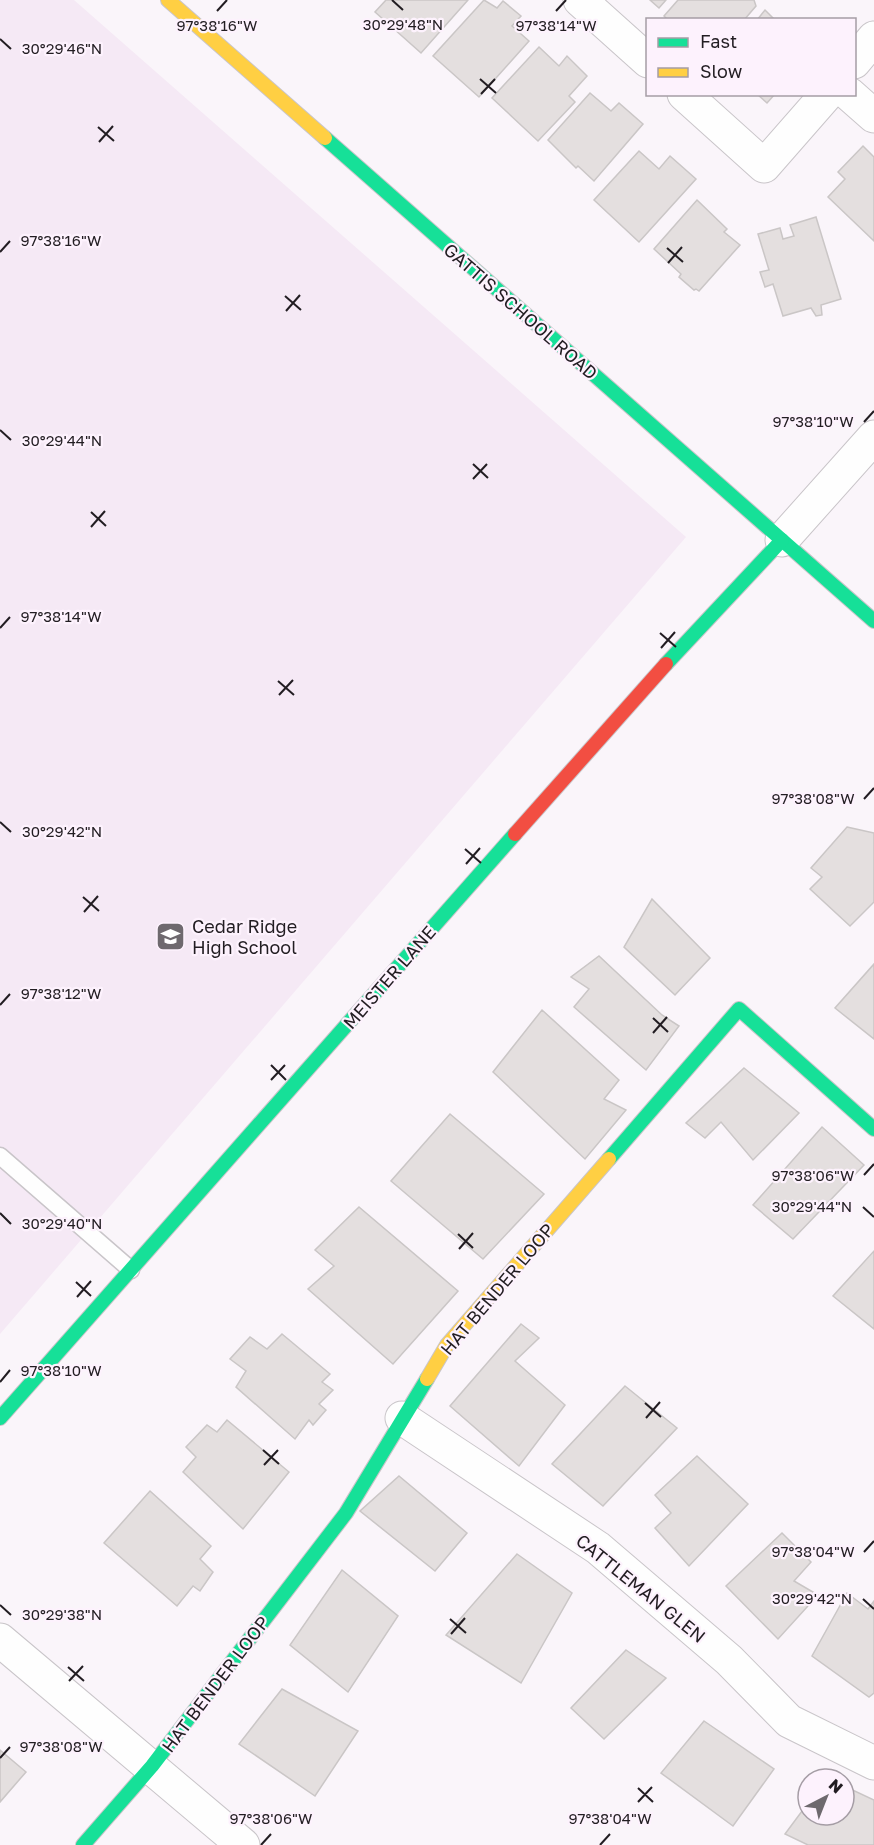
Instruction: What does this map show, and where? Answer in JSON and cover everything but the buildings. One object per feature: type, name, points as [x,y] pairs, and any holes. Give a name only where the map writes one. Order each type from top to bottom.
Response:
[{"type":"street","name":"GATTIS SCHOOL ROAD","points":[[168,0],[874,621]]},
{"type":"street","points":[[580,0],[646,59]]},
{"type":"street","points":[[686,96],[764,166],[824,96]]},
{"type":"street","points":[[851,96],[874,116]]},
{"type":"street","points":[[782,540],[874,437]]},
{"type":"street","name":"MEISTER LANE","points":[[0,1418],[645,687],[782,540]]},
{"type":"street","name":"HAT BENDER LOOP","points":[[83,1845],[152,1766],[346,1513],[447,1345],[739,1009],[874,1129]]},
{"type":"street","name":"CATTLEMAN GLEN","points":[[402,1418],[598,1548],[729,1660],[789,1721],[874,1763]]},
{"type":"street","points":[[0,1640],[243,1845]]},
{"type":"lane","points":[[0,1156],[131,1270]]},
{"type":"shaded area","name":"Cedar Ridge High School","points":[[0,0],[74,0],[686,537],[0,1334]]},
{"type":"traffic: fast","points":[[325,138],[874,621]]},
{"type":"traffic: fast","points":[[666,664],[782,540]]},
{"type":"traffic: fast","points":[[0,1418],[515,834]]},
{"type":"traffic: fast","points":[[609,1159],[739,1009],[874,1129]]},
{"type":"traffic: fast","points":[[83,1845],[152,1766],[346,1513],[427,1379]]},
{"type":"traffic: slow","points":[[168,0],[325,138]]},
{"type":"traffic: slow","points":[[427,1379],[447,1345],[609,1159]]},
{"type":"traffic: jam","points":[[515,834],[666,664]]},
{"type":"place","name":"Cedar Ridge High School","points":[[171,936]]}]
